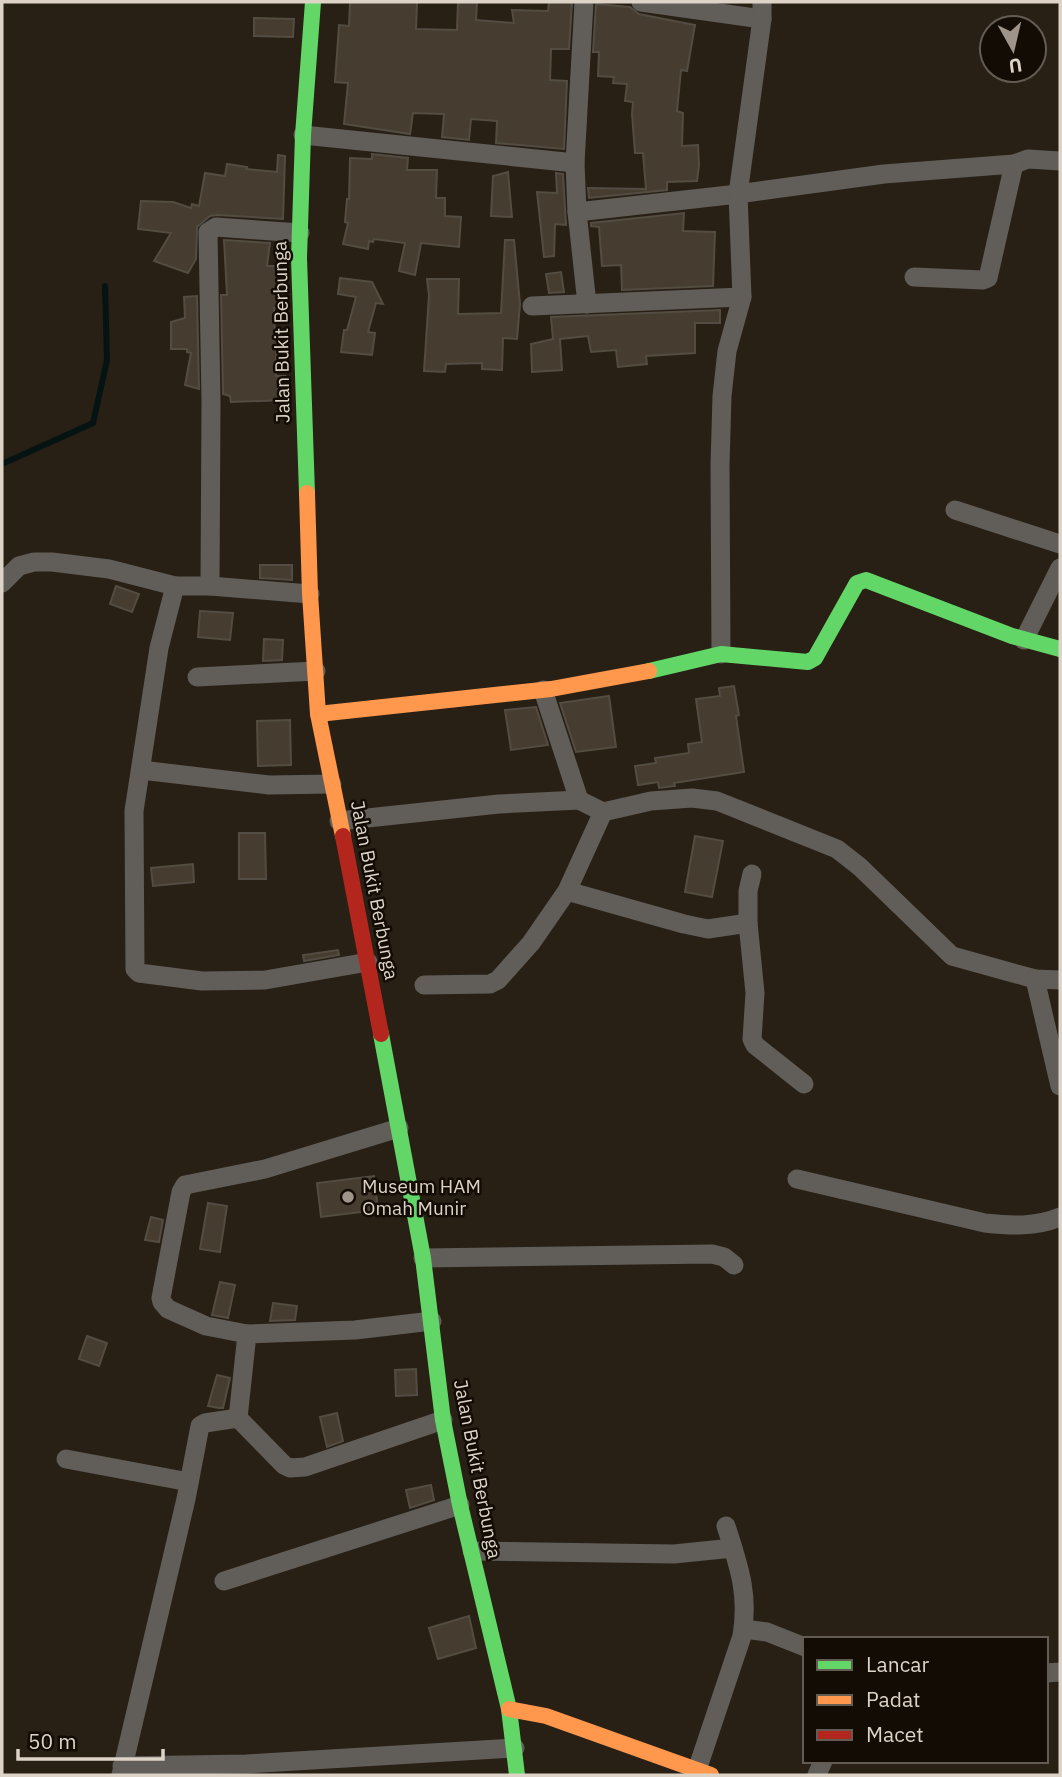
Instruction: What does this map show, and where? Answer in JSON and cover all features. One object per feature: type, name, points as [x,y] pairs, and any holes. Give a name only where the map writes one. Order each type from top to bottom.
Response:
[{"type":"main road","name":"Jalan Bukit Berbunga","points":[[313,2],[303,135],[300,233],[310,594],[318,714],[423,1258],[443,1420],[460,1505],[509,1709],[517,1775]]},
{"type":"main road","points":[[318,714],[543,690],[615,679],[721,654],[797,663],[813,660],[857,583],[866,580],[1024,640],[1060,649]]},
{"type":"main road","points":[[509,1709],[547,1716],[704,1772]]},
{"type":"street","points":[[584,2],[575,163],[577,212],[587,304]]},
{"type":"street","points":[[641,2],[762,10],[738,194],[742,297],[727,351],[723,396],[720,465],[721,654]]},
{"type":"street","points":[[303,135],[575,163]]},
{"type":"street","points":[[577,212],[884,174],[1014,164],[1028,159],[1060,161]]},
{"type":"street","points":[[914,277],[983,281],[988,278],[1014,164]]},
{"type":"street","points":[[210,586],[208,232],[216,227],[300,233]]},
{"type":"street","points":[[532,306],[742,297]]},
{"type":"street","points":[[955,510],[1060,544]]},
{"type":"street","points":[[2,583],[19,566],[34,562],[52,562],[109,569],[175,586],[310,594]]},
{"type":"street","points":[[1024,640],[1060,568]]},
{"type":"street","points":[[175,586],[159,648],[134,811],[134,964],[137,972],[202,981],[265,981],[368,962]]},
{"type":"street","points":[[197,677],[316,671]]},
{"type":"street","points":[[543,690],[579,800]]},
{"type":"street","points":[[141,770],[269,785],[332,784]]},
{"type":"street","points":[[339,821],[499,804],[579,800],[603,812],[651,802],[692,798],[724,804],[837,849],[952,956],[1035,979],[1060,980]]},
{"type":"street","points":[[424,985],[494,983],[531,943],[567,891],[603,812]]},
{"type":"street","points":[[752,874],[748,891],[748,923],[755,993],[752,1039],[755,1045],[804,1084]]},
{"type":"street","points":[[567,891],[708,929],[748,923]]},
{"type":"street","points":[[1035,979],[1060,1086]]},
{"type":"street","points":[[399,1128],[265,1169],[188,1183],[183,1187],[161,1292],[162,1302],[168,1308],[206,1326],[247,1334],[355,1330],[432,1321]]},
{"type":"street","points":[[797,1179],[985,1223],[1014,1226],[1043,1223],[1060,1217]]},
{"type":"street","points":[[423,1258],[712,1254],[724,1257],[734,1265]]},
{"type":"street","points":[[238,1418],[247,1334]]},
{"type":"street","points":[[238,1418],[290,1468],[305,1467],[443,1420]]},
{"type":"street","points":[[238,1418],[200,1426],[122,1771],[245,1770],[515,1748]]},
{"type":"street","points":[[66,1459],[189,1482]]},
{"type":"street","points":[[224,1581],[460,1505]]},
{"type":"street","points":[[704,1772],[746,1616],[744,1581],[726,1526]]},
{"type":"street","points":[[472,1552],[674,1555],[733,1548]]},
{"type":"street","points":[[744,1629],[767,1632],[803,1646]]},
{"type":"building","points":[[350,2],[417,2],[416,29],[457,30],[458,2],[477,2],[476,20],[514,23],[512,10],[548,11],[549,2],[572,2],[569,49],[551,49],[550,80],[567,81],[564,149],[496,143],[497,121],[471,119],[469,140],[442,137],[444,114],[413,113],[410,134],[344,124],[348,83],[335,82],[339,25],[349,26]]},
{"type":"building","points":[[596,4],[630,7],[639,14],[695,25],[687,71],[681,70],[677,111],[683,113],[682,146],[698,145],[697,181],[667,182],[667,190],[589,198],[588,188],[646,189],[643,153],[635,153],[633,102],[625,101],[627,84],[613,83],[614,77],[598,76],[599,52],[593,52]]},
{"type":"building","points":[[254,18],[294,19],[293,37],[254,36]]},
{"type":"building","points":[[372,154],[408,158],[407,170],[437,170],[436,198],[445,198],[445,216],[461,217],[459,247],[421,243],[415,275],[399,271],[405,243],[374,239],[373,242],[369,241],[368,249],[343,244],[348,223],[345,222],[349,199],[350,158],[372,159]]},
{"type":"building","points":[[278,155],[285,156],[283,219],[210,216],[197,227],[196,259],[188,273],[154,261],[171,233],[138,229],[141,201],[173,202],[191,208],[192,204],[199,206],[205,173],[225,176],[227,164],[277,172]]},
{"type":"building","points":[[508,172],[512,217],[491,216],[493,176]]},
{"type":"building","points":[[556,173],[563,174],[566,225],[555,224],[554,256],[544,257],[537,192],[557,193]]},
{"type":"building","points":[[684,213],[683,231],[715,232],[713,286],[622,290],[621,265],[602,266],[599,227],[591,226],[591,223]]},
{"type":"building","points":[[224,240],[270,243],[267,266],[282,266],[283,308],[274,308],[277,337],[276,376],[285,376],[286,400],[231,402],[230,396],[223,394],[221,295],[227,295]]},
{"type":"building","points":[[505,240],[514,240],[520,304],[517,339],[503,338],[502,370],[482,369],[482,363],[446,364],[445,372],[424,371],[429,295],[427,279],[459,279],[458,314],[501,313]]},
{"type":"building","points":[[561,272],[564,292],[549,293],[546,274]]},
{"type":"building","points":[[340,278],[372,282],[383,304],[376,303],[368,332],[375,333],[372,355],[341,352],[344,330],[347,330],[356,297],[338,294]]},
{"type":"building","points":[[197,296],[199,389],[185,385],[191,353],[187,352],[187,349],[171,349],[171,322],[185,318],[184,297]]},
{"type":"building","points":[[720,310],[720,323],[695,323],[695,353],[646,356],[647,364],[618,367],[616,350],[591,352],[588,336],[560,339],[562,370],[532,372],[531,344],[553,339],[551,317]]},
{"type":"building","points":[[260,565],[292,565],[292,580],[260,578]]},
{"type":"building","points":[[116,586],[139,594],[132,612],[110,604]]},
{"type":"building","points":[[200,611],[233,613],[230,640],[198,637]]},
{"type":"building","points":[[264,639],[283,640],[282,660],[263,661]]},
{"type":"building","points":[[734,686],[744,772],[674,783],[675,786],[659,788],[658,782],[638,785],[635,766],[656,763],[655,758],[689,753],[688,744],[702,742],[696,699],[720,696],[719,688]]},
{"type":"building","points":[[609,696],[616,747],[576,752],[560,703]]},
{"type":"building","points":[[536,707],[548,745],[511,750],[505,710]]},
{"type":"building","points":[[290,720],[291,765],[258,766],[257,721]]},
{"type":"building","points":[[239,833],[265,833],[266,879],[239,879]]},
{"type":"building","points":[[695,836],[723,841],[712,897],[685,892]]},
{"type":"building","points":[[193,864],[194,882],[153,886],[151,868]]},
{"type":"building","points":[[338,950],[339,955],[304,961],[303,955]]},
{"type":"building","name":"Museum HAM Omah Munir","points":[[374,1176],[378,1210],[321,1217],[317,1183]]},
{"type":"building","points":[[208,1203],[227,1206],[220,1252],[200,1249]]},
{"type":"building","points":[[151,1217],[163,1220],[159,1242],[145,1240]]},
{"type":"building","points":[[220,1282],[235,1285],[228,1318],[212,1315]]},
{"type":"building","points":[[273,1303],[297,1306],[295,1320],[270,1321]]},
{"type":"building","points":[[87,1336],[107,1343],[99,1366],[79,1359]]},
{"type":"building","points":[[416,1369],[417,1395],[396,1396],[395,1370]]},
{"type":"building","points":[[217,1375],[230,1378],[223,1408],[208,1406]]},
{"type":"building","points":[[337,1413],[343,1441],[327,1447],[320,1417]]},
{"type":"building","points":[[431,1485],[434,1500],[410,1508],[406,1490]]},
{"type":"building","points":[[469,1616],[476,1648],[438,1659],[429,1628]]},
{"type":"waterway","points":[[2,464],[93,423],[107,360],[105,286]]},
{"type":"traffic: fast","points":[[307,493],[299,258],[303,135],[313,2]]},
{"type":"traffic: fast","points":[[649,671],[721,654],[808,662],[815,658],[857,583],[866,580],[1012,636],[1060,649]]},
{"type":"traffic: fast","points":[[381,1034],[423,1258],[443,1420],[460,1505],[509,1709],[517,1775]]},
{"type":"traffic: slow","points":[[307,493],[318,714],[343,836]]},
{"type":"traffic: slow","points":[[318,714],[551,689],[649,671]]},
{"type":"traffic: slow","points":[[509,1709],[546,1716],[711,1775]]},
{"type":"traffic: jam","points":[[343,836],[381,1034]]},
{"type":"place","name":"Museum HAM Omah Munir","points":[[348,1197]]}]
